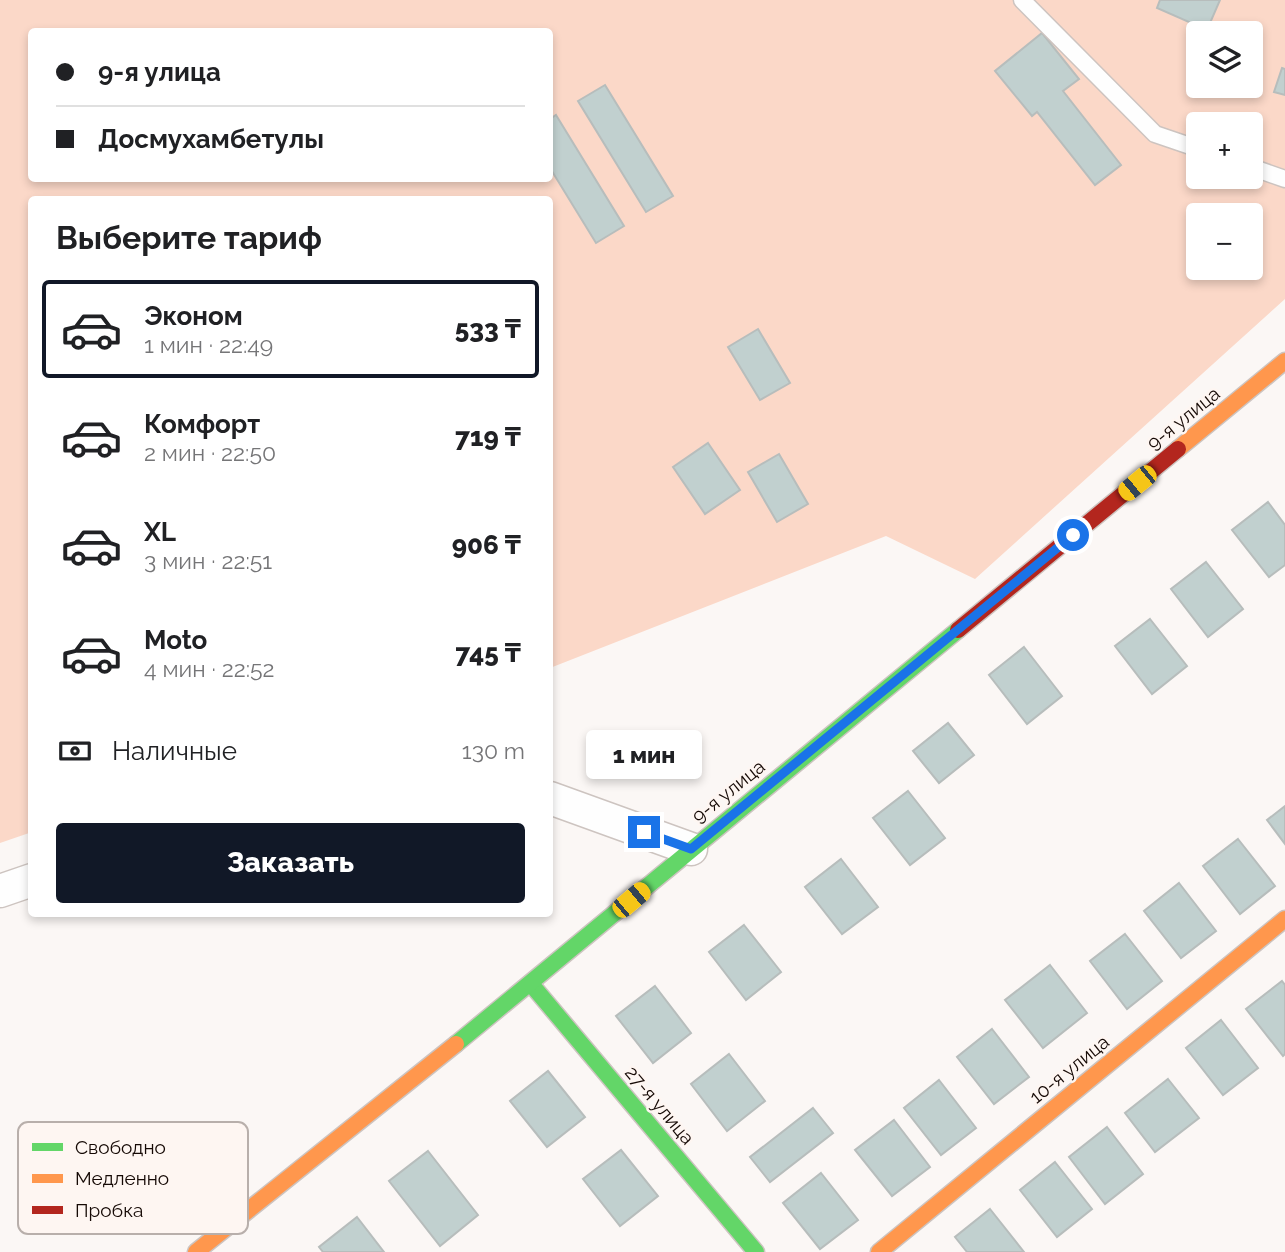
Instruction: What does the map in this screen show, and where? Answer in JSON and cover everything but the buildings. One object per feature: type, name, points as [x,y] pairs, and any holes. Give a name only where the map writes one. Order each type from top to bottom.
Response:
[{"type":"street","name":"9-я улица","points":[[248,1210],[531,984],[691,849],[1285,361]]},
{"type":"street","points":[[553,799],[691,849]]},
{"type":"street","points":[[0,891],[28,881]]},
{"type":"street","name":"10-я улица","points":[[879,1252],[1285,919]]},
{"type":"street","name":"27-я улица","points":[[531,984],[756,1252]]},
{"type":"street","name":"9-я улица","points":[[196,1252],[218,1234]]},
{"type":"lane","points":[[1022,0],[1155,134],[1186,145]]},
{"type":"lane","points":[[1263,171],[1285,179]]},
{"type":"shaded area","points":[[0,0],[1285,0],[1285,299],[975,579],[886,536],[553,667],[553,196],[28,196],[28,833],[0,843]]},
{"type":"traffic: fast","points":[[456,1044],[958,630]]},
{"type":"traffic: fast","points":[[531,984],[756,1252]]},
{"type":"traffic: slow","points":[[1178,449],[1285,361]]},
{"type":"traffic: slow","points":[[879,1252],[1285,919]]},
{"type":"traffic: slow","points":[[248,1210],[456,1044]]},
{"type":"traffic: slow","points":[[196,1252],[218,1234]]},
{"type":"traffic: jam","points":[[958,630],[1178,449]]},
{"type":"route","points":[[644,832],[691,849],[1073,535]]}]
